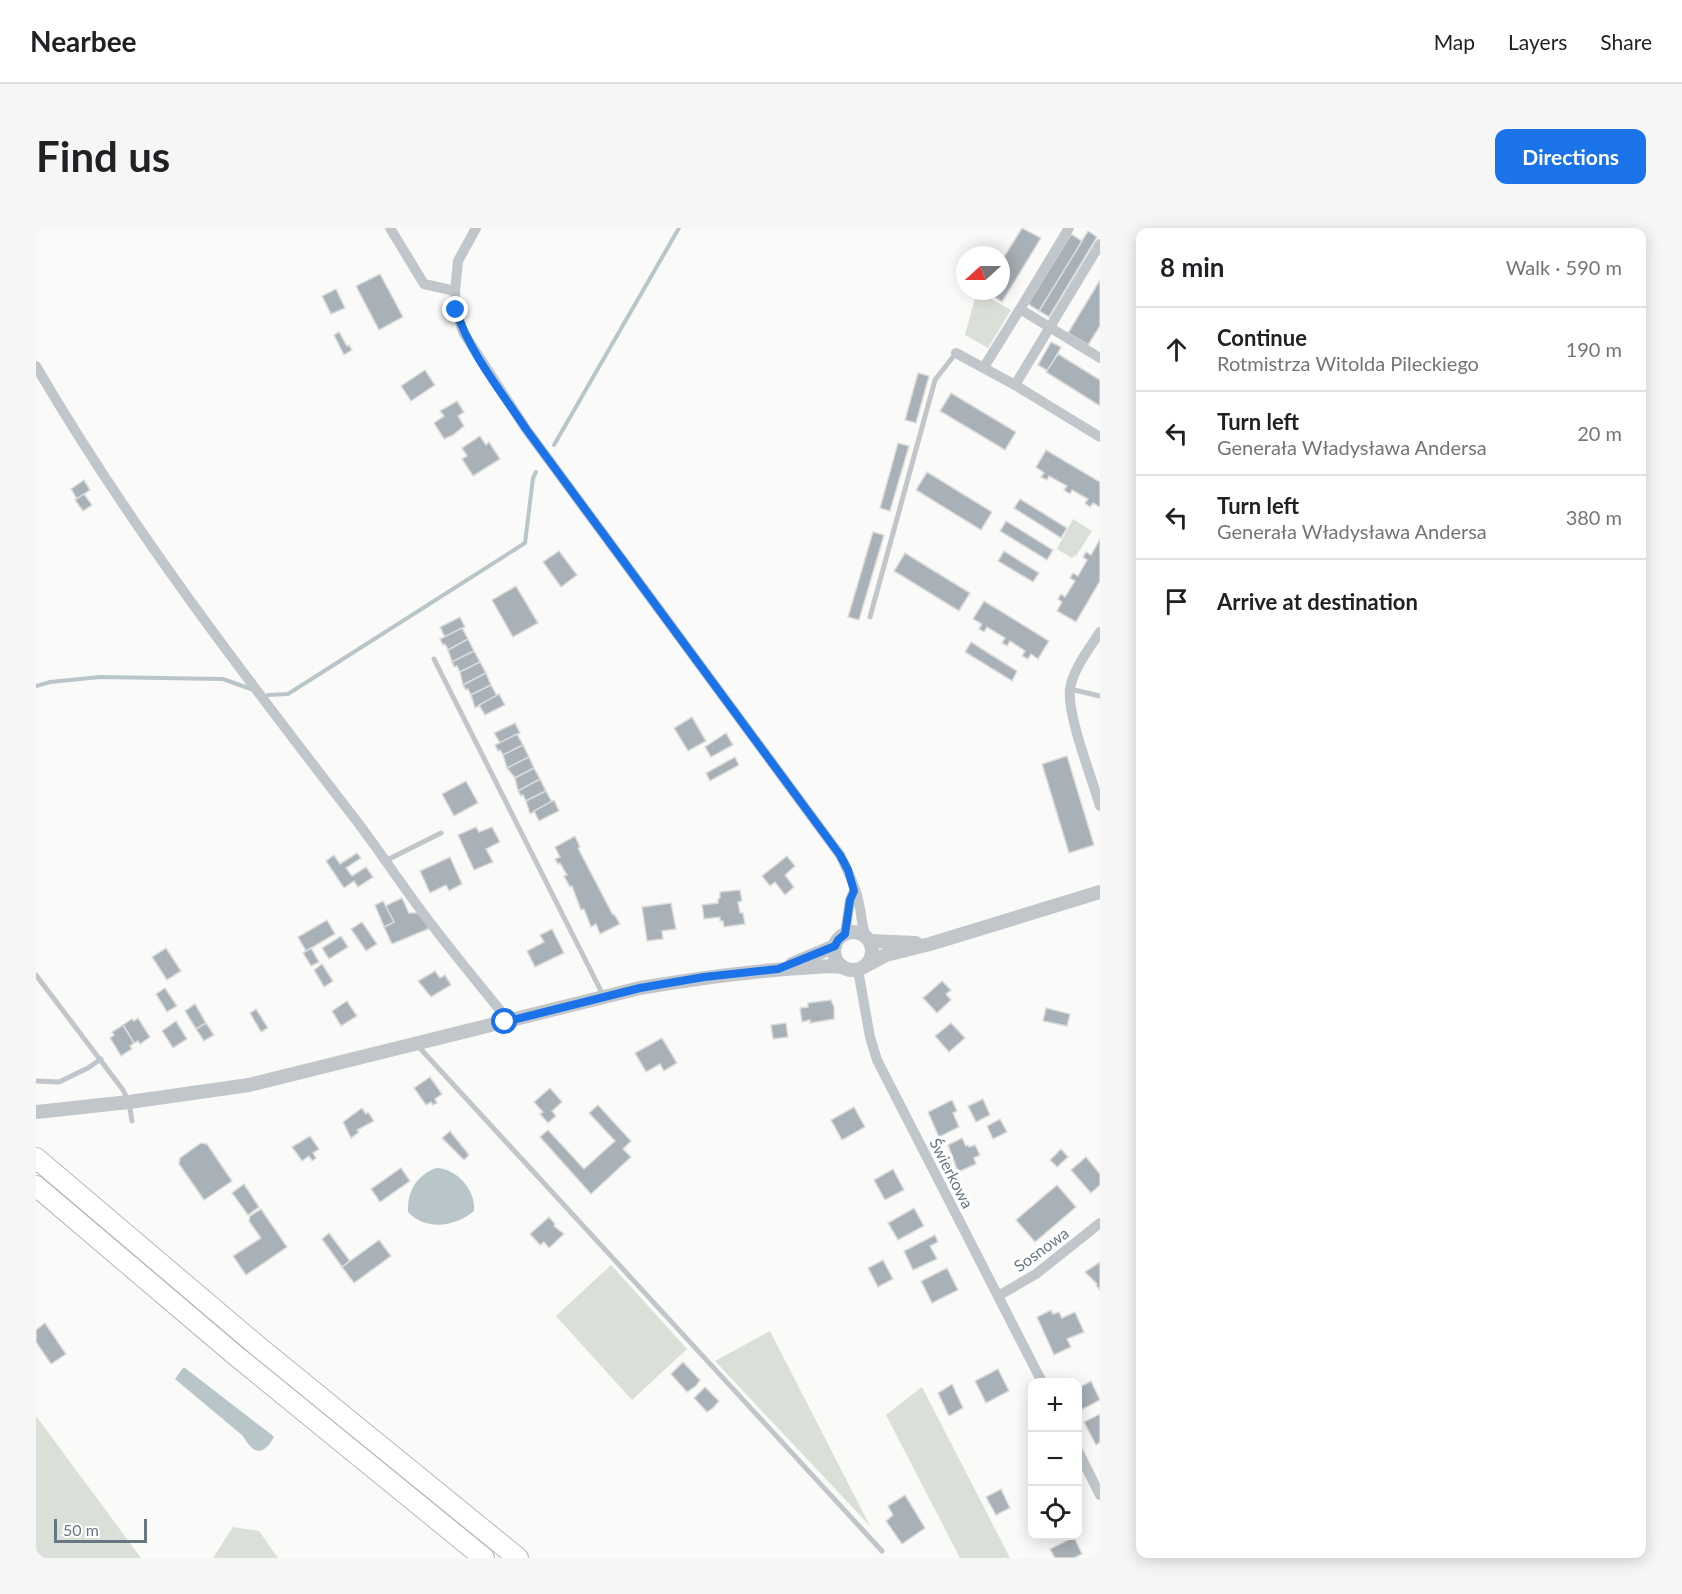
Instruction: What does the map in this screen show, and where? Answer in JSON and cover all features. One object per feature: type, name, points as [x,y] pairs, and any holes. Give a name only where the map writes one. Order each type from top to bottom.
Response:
[{"type":"highway","points":[[40,1161],[260,1348],[518,1558]]},
{"type":"highway","points":[[36,1186],[235,1355],[484,1558]]},
{"type":"street","points":[[390,228],[424,284],[455,291]]},
{"type":"street","points":[[476,228],[458,261],[456,310],[463,332],[526,429],[840,855],[859,901],[861,927],[868,939],[872,954],[856,967]]},
{"type":"street","points":[[984,367],[1069,228]]},
{"type":"street","points":[[1015,385],[1100,244]]},
{"type":"street","points":[[1020,309],[1100,358]]},
{"type":"street","points":[[956,353],[1015,385],[1100,437]]},
{"type":"street","points":[[36,366],[79,438],[178,584],[387,860],[431,924],[500,1010],[505,1022]]},
{"type":"street","points":[[1100,632],[1078,666],[1070,689],[1072,714],[1100,806]]},
{"type":"street","points":[[845,934],[850,900],[854,891]]},
{"type":"street","points":[[36,1112],[249,1085],[604,997],[704,977],[832,965],[856,967],[1100,892]]},
{"type":"street","points":[[856,967],[835,958],[835,946],[845,934],[854,932],[868,939],[930,944]]},
{"type":"street","points":[[778,969],[835,946]]},
{"type":"street","name":"Świerkowa","points":[[856,967],[877,1060],[1039,1378]]},
{"type":"street","name":"Sosnowa","points":[[998,1296],[1036,1274],[1100,1223]]},
{"type":"street","points":[[1082,1461],[1100,1495]]},
{"type":"lane","points":[[870,617],[935,380],[956,353]]},
{"type":"lane","points":[[434,659],[604,997]]},
{"type":"lane","points":[[1070,689],[1100,696]]},
{"type":"lane","points":[[387,860],[441,833]]},
{"type":"lane","points":[[36,975],[123,1090],[129,1102],[132,1122]]},
{"type":"lane","points":[[416,1043],[882,1551]]},
{"type":"lane","points":[[36,1081],[59,1082],[101,1059]]},
{"type":"shaded area","points":[[975,300],[993,300],[1011,310],[988,348],[965,335]]},
{"type":"shaded area","points":[[1073,519],[1092,531],[1076,556],[1072,558],[1057,549]]},
{"type":"shaded area","points":[[436,1168],[458,1176],[472,1196],[474,1211],[458,1221],[441,1225],[432,1224],[415,1218],[408,1212],[409,1197],[414,1185],[423,1175]]},
{"type":"shaded area","points":[[611,1265],[687,1349],[632,1400],[556,1316]]},
{"type":"shaded area","points":[[770,1331],[870,1526],[715,1361]]},
{"type":"shaded area","points":[[183,1368],[272,1435],[274,1437],[270,1444],[258,1451],[250,1446],[243,1436],[175,1379]]},
{"type":"shaded area","points":[[922,1387],[1010,1558],[960,1558],[886,1415]]},
{"type":"shaded area","points":[[36,1416],[141,1558],[36,1558]]},
{"type":"shaded area","points":[[233,1527],[259,1531],[278,1558],[213,1558]]},
{"type":"building","points":[[1022,228],[1041,238],[1010,289],[1010,247]]},
{"type":"building","points":[[1088,231],[1097,237],[1049,317],[1039,311]]},
{"type":"building","points":[[1071,234],[1082,241],[1039,311],[1028,304]]},
{"type":"building","points":[[380,274],[403,317],[379,330],[356,286]]},
{"type":"building","points":[[1100,280],[1100,326],[1088,345],[1068,333]]},
{"type":"building","points":[[336,289],[345,308],[331,314],[322,296]]},
{"type":"building","points":[[339,332],[352,350],[344,355],[334,335]]},
{"type":"building","points":[[1051,342],[1061,347],[1048,371],[1038,365]]},
{"type":"building","points":[[1058,354],[1100,380],[1100,406],[1046,372]]},
{"type":"building","points":[[425,370],[435,385],[411,401],[401,386]]},
{"type":"building","points":[[918,373],[929,376],[916,423],[905,420]]},
{"type":"building","points":[[951,393],[1016,432],[1005,450],[940,411]]},
{"type":"building","points":[[457,401],[464,412],[458,416],[464,426],[444,439],[434,423],[444,416],[440,411]]},
{"type":"building","points":[[480,436],[486,445],[489,442],[500,459],[473,476],[462,459],[467,456],[462,448]]},
{"type":"building","points":[[898,443],[909,446],[890,511],[880,508]]},
{"type":"building","points":[[1046,450],[1100,482],[1100,507],[1093,503],[1090,507],[1085,503],[1088,499],[1072,490],[1070,494],[1064,490],[1067,486],[1049,476],[1047,480],[1041,477],[1044,473],[1036,467]]},
{"type":"building","points":[[927,472],[992,512],[981,530],[916,490]]},
{"type":"building","points":[[84,480],[90,490],[77,499],[71,489]]},
{"type":"building","points":[[84,494],[92,505],[83,511],[75,500]]},
{"type":"building","points":[[1020,499],[1067,528],[1061,538],[1014,508]]},
{"type":"building","points":[[1006,521],[1053,550],[1047,560],[1000,531]]},
{"type":"building","points":[[873,532],[884,535],[859,620],[848,617]]},
{"type":"building","points":[[1100,539],[1100,581],[1076,622],[1057,611],[1062,602],[1058,599],[1061,594],[1065,597],[1075,581],[1070,578],[1073,573],[1078,576],[1087,560],[1083,557],[1086,552],[1091,555]]},
{"type":"building","points":[[559,551],[577,575],[561,587],[543,562]]},
{"type":"building","points":[[1004,551],[1039,573],[1033,582],[998,561]]},
{"type":"building","points":[[905,553],[970,593],[959,611],[894,571]]},
{"type":"building","points":[[516,586],[538,623],[513,637],[492,600]]},
{"type":"building","points":[[984,601],[1049,641],[1038,659],[1031,654],[1028,659],[1022,656],[1025,651],[1010,641],[1007,646],[1002,643],[1005,638],[987,627],[984,632],[979,629],[982,624],[973,619]]},
{"type":"building","points":[[460,617],[465,627],[445,637],[440,627]]},
{"type":"building","points":[[462,628],[468,639],[448,650],[440,639]]},
{"type":"building","points":[[468,639],[474,651],[452,662],[448,650]]},
{"type":"building","points":[[971,642],[1017,671],[1012,681],[965,652]]},
{"type":"building","points":[[474,651],[480,662],[460,672],[457,666],[454,667],[452,662]]},
{"type":"building","points":[[480,662],[486,673],[463,685],[460,672]]},
{"type":"building","points":[[486,673],[491,685],[471,695],[463,685]]},
{"type":"building","points":[[491,685],[497,696],[475,708],[471,695]]},
{"type":"building","points":[[499,694],[505,705],[485,715],[479,705]]},
{"type":"building","points":[[692,717],[706,741],[688,751],[674,728]]},
{"type":"building","points":[[515,723],[520,733],[500,743],[494,733]]},
{"type":"building","points":[[726,733],[733,745],[711,757],[705,747]]},
{"type":"building","points":[[517,734],[523,745],[503,755],[500,750],[498,751],[495,745]]},
{"type":"building","points":[[523,745],[529,757],[507,768],[503,755]]},
{"type":"building","points":[[1067,756],[1094,845],[1069,853],[1042,764]]},
{"type":"building","points":[[529,757],[534,768],[515,778],[507,768]]},
{"type":"building","points":[[735,757],[739,765],[710,781],[706,773]]},
{"type":"building","points":[[534,768],[540,779],[518,791],[515,778]]},
{"type":"building","points":[[540,779],[546,791],[526,801],[518,791]]},
{"type":"building","points":[[466,781],[478,803],[454,816],[442,794]]},
{"type":"building","points":[[546,791],[552,802],[530,814],[526,801]]},
{"type":"building","points":[[554,800],[559,811],[539,821],[534,811]]},
{"type":"building","points":[[476,827],[479,832],[492,827],[500,842],[486,849],[493,862],[474,870],[458,835]]},
{"type":"building","points":[[575,836],[580,847],[578,848],[620,924],[600,934],[596,924],[591,927],[584,909],[581,910],[572,886],[570,887],[564,876],[567,875],[555,859],[560,857],[555,847]]},
{"type":"building","points":[[357,853],[361,858],[346,868],[352,876],[366,867],[373,877],[358,887],[354,881],[344,888],[326,861],[334,855],[340,864]]},
{"type":"building","points":[[787,856],[795,866],[785,875],[794,887],[785,895],[775,882],[770,886],[762,876]]},
{"type":"building","points":[[450,857],[462,884],[449,891],[446,885],[430,893],[420,871]]},
{"type":"building","points":[[740,890],[742,901],[738,902],[745,924],[724,927],[720,917],[704,919],[702,905],[718,903],[720,892]]},
{"type":"building","points":[[402,898],[409,913],[419,913],[428,929],[392,944],[384,927],[394,922],[385,906]]},
{"type":"building","points":[[383,901],[394,922],[384,927],[375,905]]},
{"type":"building","points":[[671,903],[676,929],[662,931],[663,939],[647,941],[642,907]]},
{"type":"building","points":[[327,920],[335,934],[306,951],[298,937]]},
{"type":"building","points":[[362,922],[377,944],[366,951],[351,929]]},
{"type":"building","points":[[552,929],[564,953],[535,967],[527,951],[544,942],[540,935]]},
{"type":"building","points":[[341,936],[348,947],[329,959],[322,948]]},
{"type":"building","points":[[166,948],[181,971],[167,980],[152,957]]},
{"type":"building","points":[[311,948],[319,962],[311,966],[303,953]]},
{"type":"building","points":[[322,964],[333,981],[324,987],[314,970]]},
{"type":"building","points":[[435,971],[440,978],[445,975],[451,985],[431,997],[418,981]]},
{"type":"building","points":[[942,981],[951,990],[946,994],[951,1000],[937,1013],[923,998]]},
{"type":"building","points":[[165,988],[177,1006],[167,1012],[156,994]]},
{"type":"building","points":[[831,1000],[834,1007],[834,1019],[802,1022],[800,1008],[808,1007],[808,1003]]},
{"type":"building","points":[[347,1001],[357,1016],[341,1026],[332,1011]]},
{"type":"building","points":[[195,1004],[206,1023],[196,1029],[185,1011]]},
{"type":"building","points":[[1046,1008],[1070,1014],[1067,1026],[1043,1021]]},
{"type":"building","points":[[256,1009],[268,1028],[261,1032],[250,1013]]},
{"type":"building","points":[[138,1018],[150,1037],[140,1044],[138,1041],[134,1043],[123,1025]]},
{"type":"building","points":[[176,1021],[187,1039],[173,1048],[162,1031]]},
{"type":"building","points":[[206,1023],[214,1035],[204,1041],[196,1029]]},
{"type":"building","points":[[786,1023],[788,1037],[773,1039],[771,1025]]},
{"type":"building","points":[[951,1023],[965,1038],[949,1052],[935,1036]]},
{"type":"building","points":[[123,1025],[134,1043],[130,1046],[132,1049],[121,1056],[110,1038],[114,1035],[112,1032]]},
{"type":"building","points":[[662,1038],[677,1063],[664,1071],[660,1064],[646,1072],[635,1053]]},
{"type":"building","points":[[430,1077],[442,1094],[435,1099],[437,1103],[433,1105],[431,1102],[426,1105],[414,1088]]},
{"type":"building","points":[[550,1088],[562,1102],[552,1111],[556,1116],[548,1123],[540,1114],[543,1112],[534,1102]]},
{"type":"building","points":[[983,1099],[990,1115],[976,1122],[968,1106]]},
{"type":"building","points":[[952,1100],[957,1111],[953,1113],[959,1127],[939,1137],[928,1112]]},
{"type":"building","points":[[598,1105],[631,1141],[623,1149],[631,1157],[591,1194],[540,1137],[548,1130],[584,1169],[615,1141],[589,1113]]},
{"type":"building","points":[[854,1107],[865,1127],[842,1140],[831,1120]]},
{"type":"building","points":[[362,1108],[374,1121],[357,1130],[359,1132],[351,1138],[343,1122]]},
{"type":"building","points":[[1000,1119],[1007,1132],[993,1139],[987,1126]]},
{"type":"building","points":[[450,1131],[469,1155],[464,1160],[442,1138]]},
{"type":"building","points":[[310,1136],[319,1149],[313,1153],[316,1158],[312,1161],[309,1156],[302,1161],[292,1147]]},
{"type":"building","points":[[962,1138],[966,1146],[975,1145],[980,1155],[974,1158],[976,1164],[958,1172],[948,1145]]},
{"type":"building","points":[[201,1143],[207,1144],[232,1181],[204,1200],[179,1164],[180,1158]]},
{"type":"building","points":[[1061,1149],[1068,1157],[1057,1167],[1050,1160]]},
{"type":"building","points":[[1086,1157],[1100,1174],[1100,1185],[1091,1193],[1071,1170]]},
{"type":"building","points":[[401,1168],[410,1181],[380,1202],[371,1189]]},
{"type":"building","points":[[893,1169],[904,1190],[885,1200],[874,1180]]},
{"type":"building","points":[[244,1184],[259,1207],[248,1215],[232,1193]]},
{"type":"building","points":[[1057,1185],[1076,1207],[1035,1242],[1016,1220]]},
{"type":"building","points":[[914,1208],[924,1226],[898,1240],[888,1223]]},
{"type":"building","points":[[261,1209],[287,1247],[246,1275],[233,1256],[261,1238],[249,1221],[250,1216]]},
{"type":"building","points":[[549,1217],[555,1224],[554,1226],[564,1234],[549,1248],[544,1242],[540,1245],[530,1234]]},
{"type":"building","points":[[329,1233],[350,1261],[342,1267],[322,1239]]},
{"type":"building","points":[[935,1235],[938,1242],[930,1246],[937,1259],[913,1270],[904,1251]]},
{"type":"building","points":[[379,1240],[391,1256],[354,1283],[342,1267]]},
{"type":"building","points":[[883,1260],[893,1279],[878,1287],[868,1268]]},
{"type":"building","points":[[1100,1262],[1100,1290],[1085,1272]]},
{"type":"building","points":[[947,1268],[958,1290],[932,1303],[921,1281]]},
{"type":"building","points":[[1051,1310],[1053,1314],[1059,1312],[1062,1318],[1075,1312],[1084,1332],[1067,1339],[1071,1347],[1054,1355],[1037,1317]]},
{"type":"building","points":[[45,1323],[66,1354],[51,1364],[36,1342],[36,1330]]},
{"type":"building","points":[[683,1362],[700,1380],[687,1392],[671,1374]]},
{"type":"building","points":[[998,1369],[1009,1391],[986,1403],[975,1381]]},
{"type":"building","points":[[1091,1381],[1100,1400],[1082,1409],[1082,1386]]},
{"type":"building","points":[[952,1384],[963,1408],[949,1416],[938,1393]]},
{"type":"building","points":[[705,1387],[719,1401],[707,1412],[694,1398]]},
{"type":"building","points":[[1100,1414],[1100,1442],[1096,1445],[1084,1422]]},
{"type":"building","points":[[1001,1489],[1010,1508],[996,1515],[986,1497]]},
{"type":"building","points":[[905,1495],[925,1528],[902,1544],[886,1521],[893,1515],[888,1506]]},
{"type":"building","points":[[1068,1540],[1075,1540],[1082,1554],[1074,1558],[1055,1558],[1050,1549]]},
{"type":"waterway","points":[[554,445],[679,228]]},
{"type":"waterway","points":[[268,695],[288,694],[525,543],[533,478],[536,472]]},
{"type":"waterway","points":[[36,686],[50,682],[100,677],[223,679],[251,689]]},
{"type":"route","points":[[456,310],[463,332],[526,429],[840,855],[848,870],[854,891],[850,900],[845,934],[835,946],[800,961],[778,969],[704,977],[640,988],[505,1022]]}]
